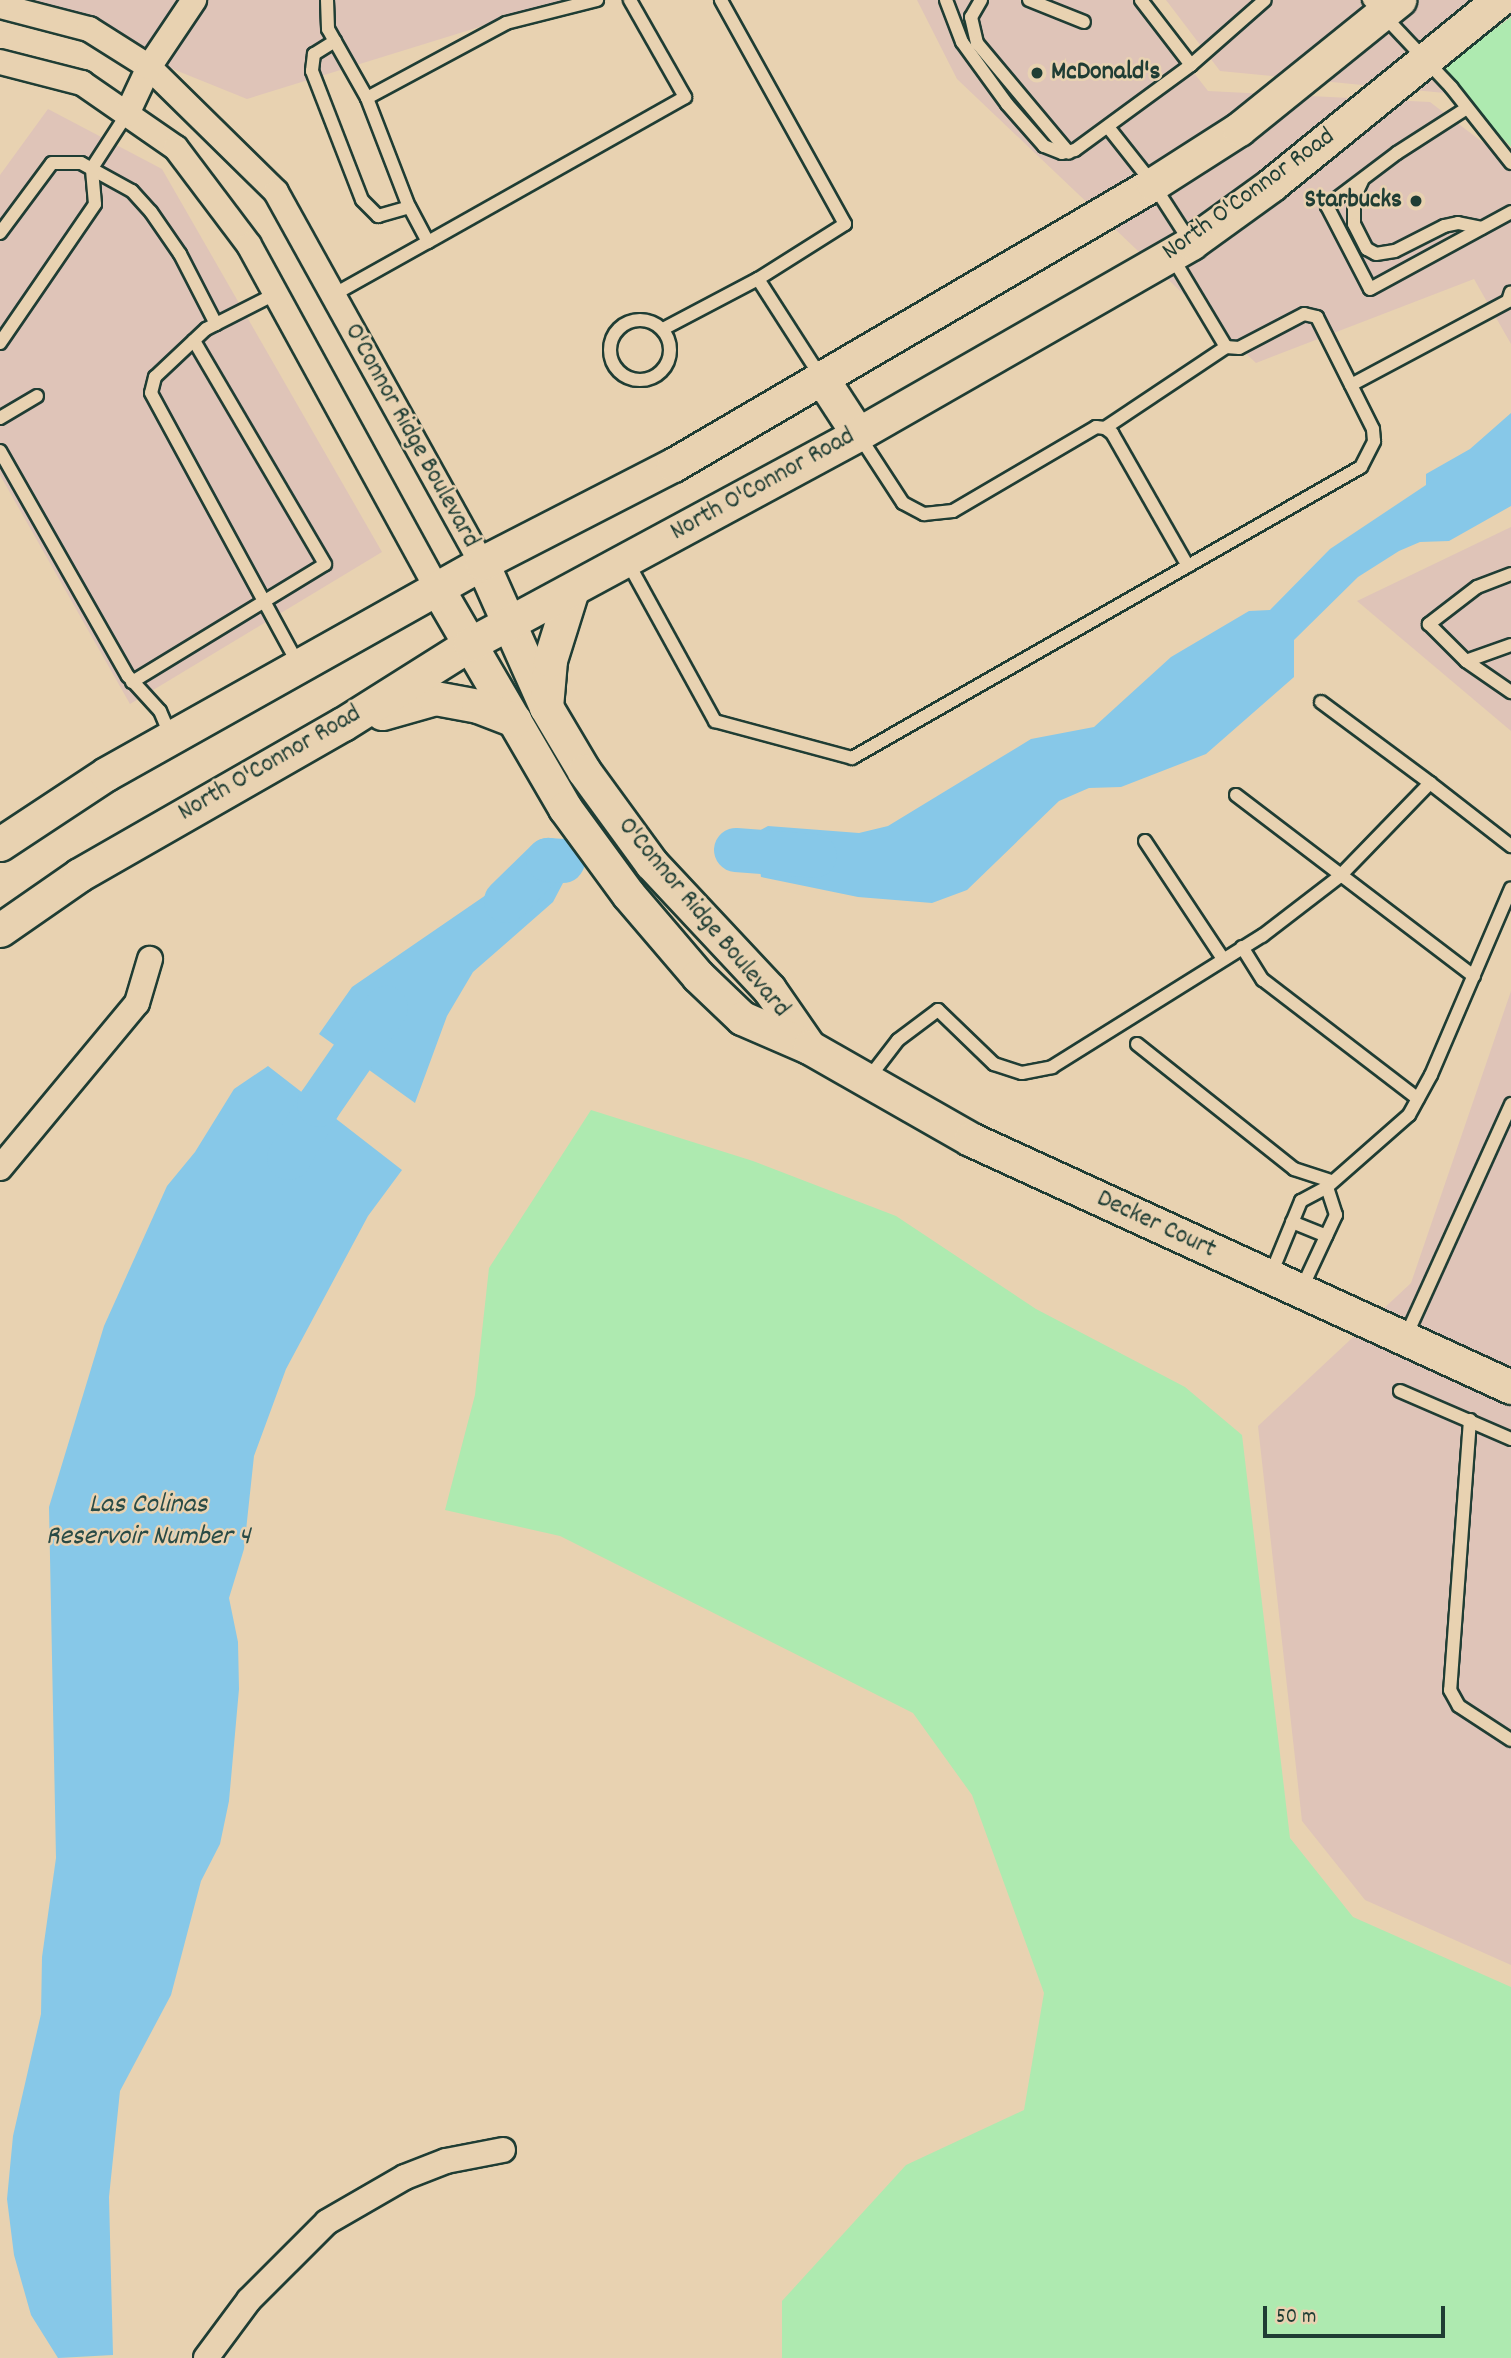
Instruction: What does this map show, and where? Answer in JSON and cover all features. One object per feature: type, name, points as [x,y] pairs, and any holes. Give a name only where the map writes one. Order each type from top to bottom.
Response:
[{"type":"main road","name":"North O'Connor Road","points":[[0,930],[113,854],[343,724],[470,644],[858,434],[1181,249],[1271,185],[1424,58],[1499,0]]},
{"type":"main road","points":[[0,844],[38,816],[171,738],[482,563],[673,465],[1153,184],[1239,129],[1384,4]]},
{"type":"main road","points":[[821,377],[858,434]]},
{"type":"main road","name":"O'Connor Ridge Boulevard","points":[[482,563],[506,625],[546,707],[584,771],[651,863],[769,989],[809,1047]]},
{"type":"main road","name":"O'Connor Ridge Boulevard","points":[[437,588],[565,808],[628,894],[698,976],[742,1018],[809,1047]]},
{"type":"main road","points":[[546,707],[551,660],[572,590]]},
{"type":"main road","points":[[343,724],[435,698],[478,706],[514,720]]},
{"type":"main road","name":"Decker Court","points":[[809,1047],[970,1139],[1511,1387]]},
{"type":"street","points":[[127,114],[149,67],[194,0]]},
{"type":"street","name":"O'Connor Ridge Boulevard","points":[[0,6],[89,29],[149,67],[276,192],[482,563]]},
{"type":"street","name":"O'Connor Ridge Boulevard","points":[[0,62],[82,83],[176,148],[249,245],[437,588]]},
{"type":"street","points":[[0,1168],[137,1003],[150,959]]},
{"type":"street","points":[[206,2358],[257,2291],[327,2222],[405,2177],[446,2161],[503,2150]]},
{"type":"lane","points":[[327,0],[328,29],[367,98],[409,207],[428,242]]},
{"type":"lane","points":[[367,98],[506,23],[597,0]]},
{"type":"lane","points":[[333,295],[685,97],[630,0]]},
{"type":"lane","points":[[663,329],[671,347],[666,367],[640,380],[621,373],[609,347],[617,329],[635,319],[663,329],[758,279],[845,224],[720,0]]},
{"type":"lane","points":[[946,0],[962,42],[1007,104],[1049,150],[1069,152],[1108,127],[1191,65],[1265,0]]},
{"type":"lane","points":[[981,0],[971,17],[976,43],[1069,152]]},
{"type":"lane","points":[[1028,0],[1084,22]]},
{"type":"lane","points":[[1141,0],[1191,65]]},
{"type":"lane","points":[[1384,4],[1424,58],[1511,163]]},
{"type":"lane","points":[[335,41],[314,54],[312,71],[362,200],[378,216],[409,207]]},
{"type":"lane","points":[[1467,108],[1327,206],[1370,289],[1511,212]]},
{"type":"lane","points":[[0,343],[95,204],[92,168],[127,114]]},
{"type":"lane","points":[[1108,127],[1153,184],[1226,347]]},
{"type":"lane","points":[[0,233],[52,163],[69,160],[92,168],[132,191],[151,212],[180,254],[216,324]]},
{"type":"lane","points":[[1364,178],[1354,198],[1354,224],[1367,249],[1376,254],[1395,251],[1444,226],[1458,223],[1481,228]]},
{"type":"lane","points":[[758,279],[821,377]]},
{"type":"lane","points":[[1352,385],[1508,301],[1511,292]]},
{"type":"lane","points":[[275,294],[216,324],[194,341],[155,377],[151,393],[154,406],[299,666]]},
{"type":"lane","points":[[627,560],[715,721],[852,758],[1361,467],[1374,441],[1373,429],[1317,317],[1304,314],[1239,348],[1226,347],[1105,428],[1096,427],[953,511],[924,514],[903,503],[858,434]]},
{"type":"lane","points":[[132,682],[265,605],[325,565],[194,341]]},
{"type":"lane","points":[[0,418],[37,396]]},
{"type":"lane","points":[[1105,428],[1188,566]]},
{"type":"lane","points":[[0,451],[132,682],[160,712],[171,738]]},
{"type":"lane","points":[[1511,574],[1477,587],[1429,624],[1466,661],[1511,692]]},
{"type":"lane","points":[[1466,661],[1511,645]]},
{"type":"lane","points":[[1321,702],[1511,846]]},
{"type":"lane","points":[[868,1079],[898,1040],[938,1010],[994,1064],[1022,1073],[1052,1067],[1223,960],[1339,877],[1430,783]]},
{"type":"lane","points":[[1236,796],[1339,877],[1474,976]]},
{"type":"lane","points":[[1145,841],[1223,960]]},
{"type":"lane","points":[[1269,1278],[1301,1201],[1328,1184],[1392,1133],[1418,1099],[1511,888]]},
{"type":"lane","points":[[1242,947],[1262,981],[1418,1099]]},
{"type":"lane","points":[[1137,1044],[1294,1170],[1328,1184]]},
{"type":"lane","points":[[1405,1340],[1511,1104]]},
{"type":"lane","points":[[1300,1292],[1336,1215],[1328,1184]]},
{"type":"lane","points":[[1292,1222],[1326,1236]]},
{"type":"lane","points":[[1400,1391],[1511,1439]]},
{"type":"lane","points":[[1470,1420],[1450,1690],[1459,1706],[1511,1740]]},
{"type":"shaded area","points":[[2,0],[566,0],[247,99]]},
{"type":"shaded area","points":[[917,0],[1137,0],[1208,91],[1430,102],[1511,164],[1511,344],[1474,279],[1256,363],[957,79]]},
{"type":"shaded area","points":[[1166,0],[1511,0],[1511,112],[1496,98],[1220,71]]},
{"type":"shaded area","points":[[48,109],[162,169],[382,552],[130,704],[0,475],[0,175]]},
{"type":"shaded area","points":[[1511,527],[1511,731],[1357,601]]},
{"type":"shaded area","points":[[1511,991],[1511,1965],[1365,1900],[1302,1821],[1258,1426],[1411,1283]]},
{"type":"green space","points":[[1511,17],[1511,147],[1451,87],[1445,66]]},
{"type":"green space","points":[[591,1110],[753,1161],[896,1216],[1036,1309],[1185,1387],[1242,1435],[1290,1838],[1353,1917],[1511,1987],[1511,2358],[782,2358],[782,2301],[906,2165],[1024,2110],[1044,1993],[972,1795],[913,1713],[560,1536],[445,1510],[475,1395],[489,1268]]},
{"type":"water","points":[[1511,413],[1511,506],[1449,541],[1420,542],[1399,551],[1358,577],[1294,640],[1294,677],[1206,754],[1121,787],[1089,788],[1059,801],[967,890],[932,903],[858,897],[761,877],[755,833],[768,826],[859,833],[888,826],[1031,739],[1094,727],[1171,657],[1249,611],[1270,610],[1330,549],[1426,485],[1426,474],[1470,449]]},
{"type":"water","points":[[548,860],[563,883],[553,902],[473,972],[447,1016],[415,1103],[319,1034],[352,987],[534,862]]},
{"type":"water","name":"Las Colinas Reservoir Number 4","points":[[268,1066],[402,1170],[368,1216],[286,1369],[254,1456],[244,1549],[229,1598],[238,1642],[239,1689],[229,1801],[220,1844],[201,1881],[171,1995],[120,2091],[109,2197],[113,2355],[58,2358],[31,2315],[14,2255],[7,2199],[13,2136],[41,2014],[42,1957],[56,1858],[49,1507],[104,1326],[167,1186],[195,1152],[234,1089]]},
{"type":"waterway","points":[[736,850],[815,856]]},
{"type":"waterway","points":[[506,901],[548,860],[563,861]]},
{"type":"waterway","points":[[289,1158],[319,1105],[386,1008]]},
{"type":"place","name":"McDonald's","points":[[1037,73]]},
{"type":"place","name":"Starbucks","points":[[1416,201]]}]
